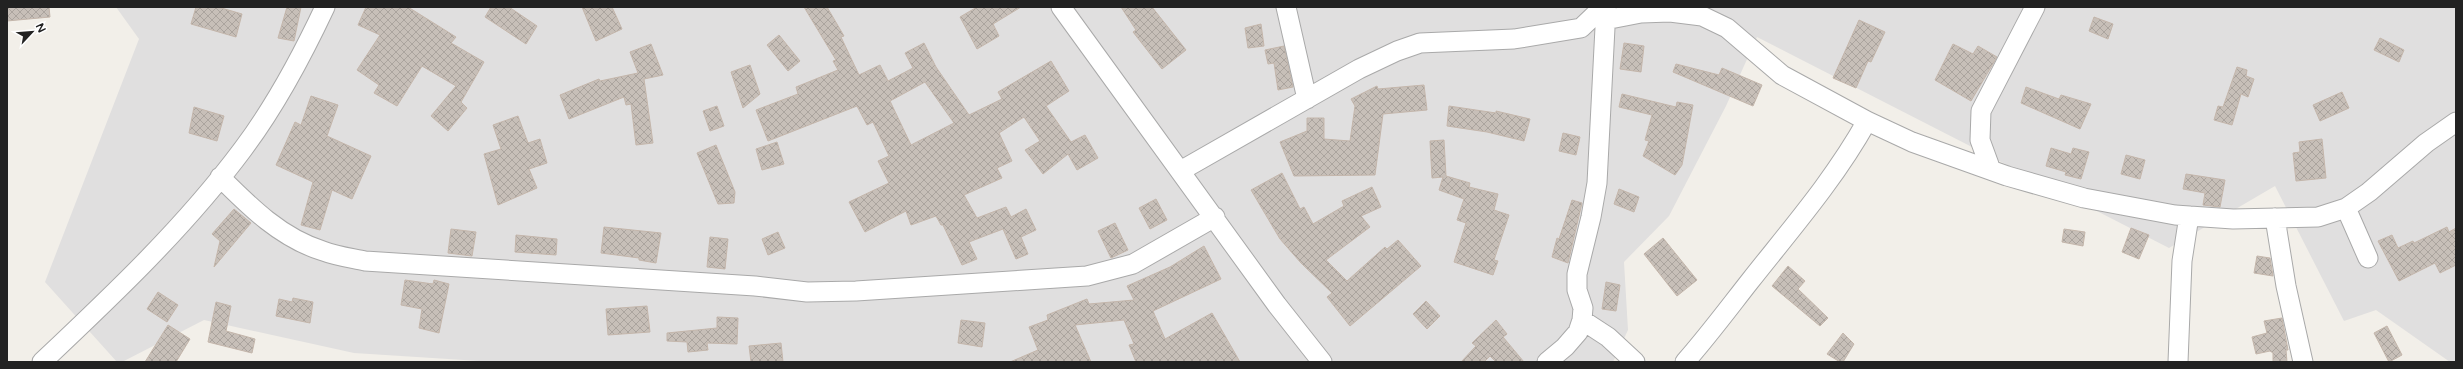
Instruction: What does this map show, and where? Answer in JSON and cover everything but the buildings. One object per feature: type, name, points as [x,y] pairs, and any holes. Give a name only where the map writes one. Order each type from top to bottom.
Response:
[{"type":"street","points":[[42,362],[138,271],[220,177],[262,120],[291,73],[324,7]]},
{"type":"street","points":[[1061,7],[1182,170],[1277,305],[1322,362]]},
{"type":"street","points":[[1286,7],[1307,99]]},
{"type":"street","points":[[1991,170],[1980,140],[1981,111],[2035,7]]},
{"type":"street","points":[[1182,170],[1359,69],[1420,43],[1514,39],[1581,28],[1605,11],[1641,13],[1670,12],[1702,16],[1728,28],[1782,74],[1867,121],[1912,142],[1991,170],[2084,198],[2127,208],[2189,216],[2275,218],[2318,217],[2346,208],[2370,192],[2426,143],[2456,122]]},
{"type":"street","points":[[1547,362],[1570,342],[1578,332],[1582,320],[1583,308],[1577,290],[1577,274],[1591,218],[1597,183],[1605,11]]},
{"type":"street","points":[[1581,28],[1604,50]]},
{"type":"street","points":[[1685,362],[1713,330],[1820,195],[1852,149],[1867,121]]},
{"type":"street","points":[[220,177],[253,210],[287,235],[323,251],[365,261],[755,286],[807,292],[856,291],[1087,276],[1133,264],[1215,217]]},
{"type":"street","points":[[2346,208],[2368,258]]},
{"type":"street","points":[[2178,362],[2182,261],[2189,216]]},
{"type":"street","points":[[2275,218],[2286,286],[2303,362]]},
{"type":"street","points":[[1582,320],[1608,337],[1635,362]]},
{"type":"shaded area","points":[[116,7],[2456,7],[2456,362],[2450,362],[2376,310],[2344,321],[2275,186],[2169,248],[1757,37],[1726,106],[1669,216],[1624,262],[1628,330],[1613,362],[495,362],[354,353],[204,320],[122,362],[117,362],[45,282],[139,39]]}]
